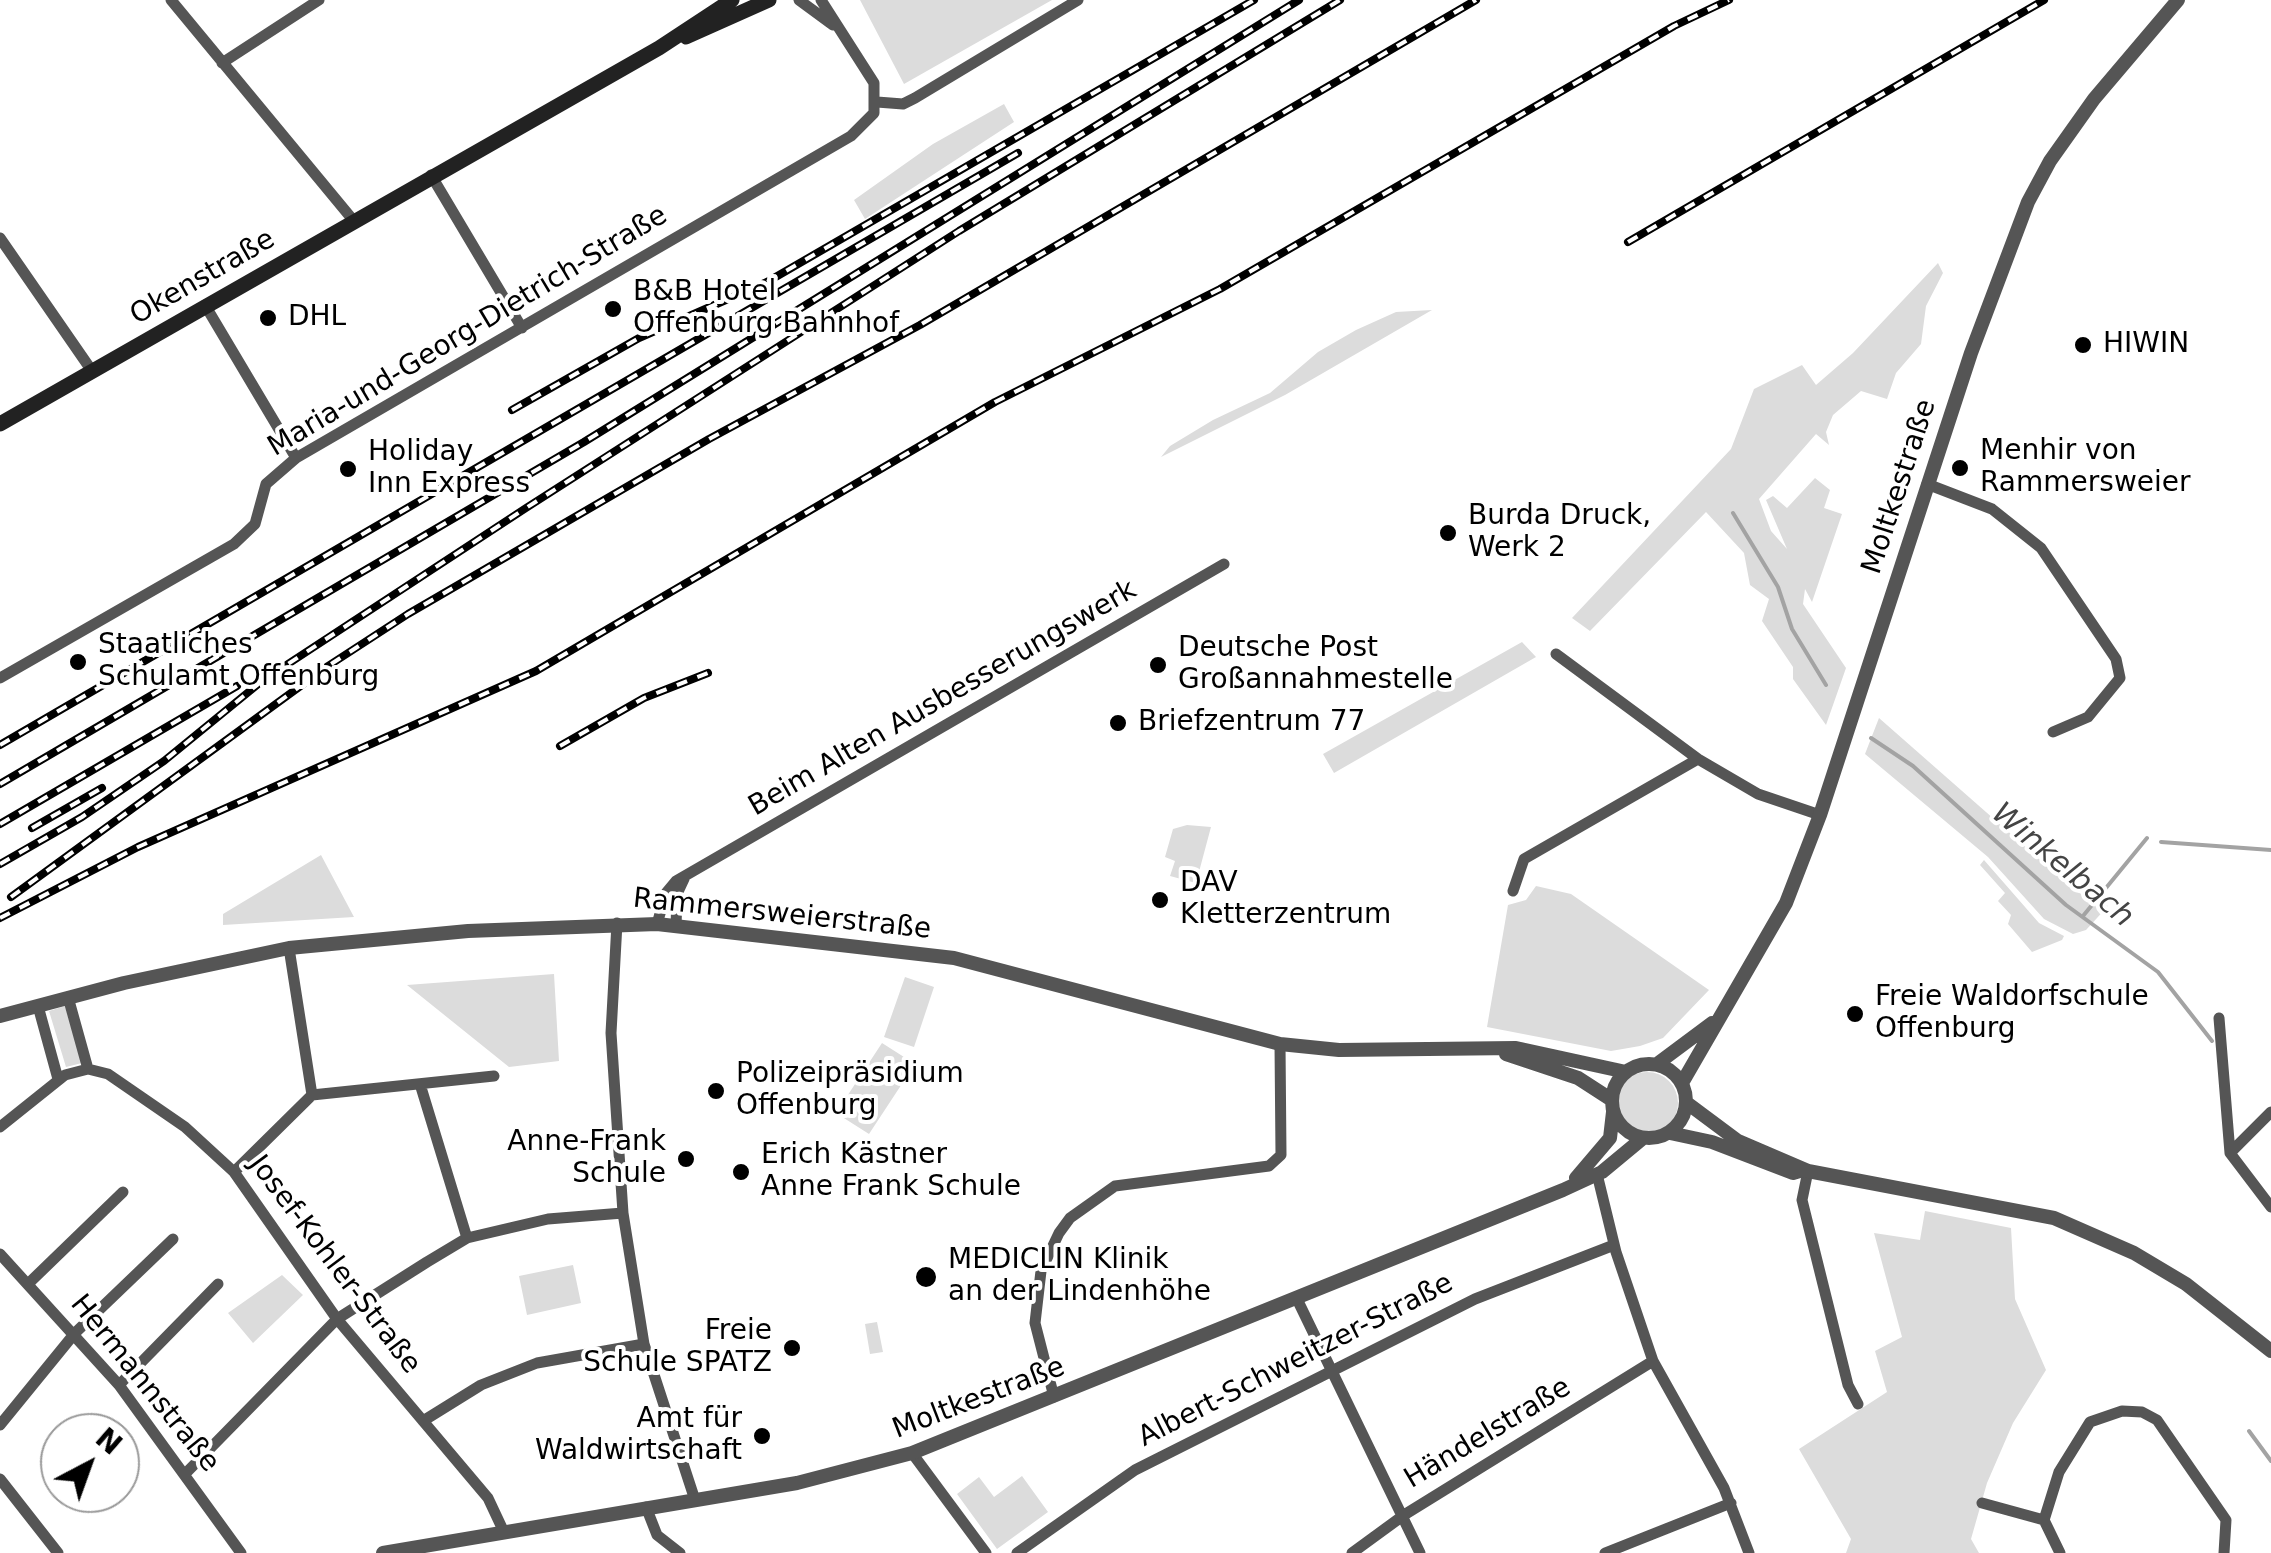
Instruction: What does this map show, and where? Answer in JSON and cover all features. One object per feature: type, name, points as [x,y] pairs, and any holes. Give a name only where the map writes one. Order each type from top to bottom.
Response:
[{"type":"main road","name":"Okenstraße","points":[[0,424],[659,48],[732,0]]},
{"type":"main road","name":"Okenstraße","points":[[659,48],[769,0]]},
{"type":"street","points":[[171,0],[353,220]]},
{"type":"street","points":[[222,63],[319,0]]},
{"type":"street","points":[[800,0],[844,33]]},
{"type":"street","points":[[821,0],[874,82],[877,102],[903,104],[1078,0]]},
{"type":"street","points":[[834,0],[844,33]]},
{"type":"street","name":"Moltkestraße","points":[[1682,1083],[1719,1017],[1750,973],[1786,903],[1820,815],[2001,268],[2032,194],[2094,99],[2178,0]]},
{"type":"street","name":"Maria-und-Georg-Dietrich-Straße","points":[[0,678],[234,544],[255,524],[266,484],[296,458],[850,136],[866,122],[877,102]]},
{"type":"street","points":[[432,175],[522,328]]},
{"type":"street","points":[[0,238],[92,371]]},
{"type":"street","points":[[206,305],[296,458]]},
{"type":"street","points":[[1928,484],[1992,509],[2040,548],[2116,659],[2120,678],[2088,717],[2053,732]]},
{"type":"street","name":"Beim Alten Ausbesserungswerk","points":[[657,924],[666,893],[686,876],[1224,564]]},
{"type":"street","points":[[1556,654],[1698,759],[1758,794],[1820,815]]},
{"type":"street","points":[[1513,892],[1524,858],[1698,759]]},
{"type":"street","points":[[676,926],[676,894],[686,876]]},
{"type":"street","points":[[617,923],[612,1033],[623,1213],[644,1344],[695,1500]]},
{"type":"street","name":"Rammersweierstraße","points":[[0,1016],[289,948],[468,931],[657,924],[954,958],[1280,1044],[1339,1050],[1516,1048],[1626,1072]]},
{"type":"street","points":[[289,948],[312,1095]]},
{"type":"street","points":[[0,1127],[58,1080],[88,1069],[68,997]]},
{"type":"street","points":[[38,1006],[58,1080]]},
{"type":"street","name":"Moltkestraße","points":[[1656,1064],[1719,1017]]},
{"type":"street","points":[[2218,1018],[2230,1152],[2271,1207]]},
{"type":"street","points":[[1054,1397],[1035,1323],[1041,1271],[1058,1233],[1082,1208],[1115,1186],[1270,1166],[1281,1155],[1280,1044]]},
{"type":"street","name":"Rammersweierstraße","points":[[1496,1051],[1578,1078],[1612,1106]]},
{"type":"street","points":[[1670,1133],[1683,1117],[1686,1103],[1682,1083],[1656,1064],[1626,1072],[1612,1106],[1624,1129],[1643,1138],[1670,1133],[1712,1142],[1793,1173],[1806,1170]]},
{"type":"street","name":"Josef-Kohler-Straße","points":[[88,1069],[108,1074],[149,1101],[234,1172],[337,1320],[488,1498],[504,1530]]},
{"type":"street","points":[[234,1172],[312,1095],[494,1076]]},
{"type":"street","points":[[420,1084],[467,1238]]},
{"type":"street","points":[[1686,1103],[1738,1141],[1806,1170],[2054,1218],[2134,1253],[2186,1284],[2271,1351]]},
{"type":"street","name":"Moltkestraße","points":[[1563,1190],[1594,1162],[1610,1138],[1612,1106]]},
{"type":"street","points":[[2230,1152],[2271,1112]]},
{"type":"street","name":"Moltkestraße","points":[[383,1553],[695,1500],[864,1468],[912,1453],[1563,1190],[1597,1174],[1643,1138]]},
{"type":"street","points":[[1806,1170],[1802,1200],[1848,1385],[1858,1404]]},
{"type":"street","points":[[1597,1174],[1614,1245],[1653,1361],[1732,1502],[1750,1553]]},
{"type":"street","points":[[29,1283],[123,1192]]},
{"type":"street","points":[[186,1474],[337,1320],[467,1238],[548,1218],[623,1213]]},
{"type":"street","points":[[0,1425],[75,1332],[173,1238]]},
{"type":"street","name":"Albert-Schweitzer-Straße","points":[[1017,1553],[1135,1470],[1475,1299],[1614,1245]]},
{"type":"street","name":"Hermannstraße","points":[[0,1254],[75,1332],[119,1385],[242,1553]]},
{"type":"street","points":[[119,1385],[218,1284]]},
{"type":"street","points":[[1296,1297],[1328,1371],[1420,1553]]},
{"type":"street","points":[[423,1421],[482,1385],[538,1363],[644,1344]]},
{"type":"street","name":"Händelstraße","points":[[1352,1553],[1404,1515],[1653,1361]]},
{"type":"street","points":[[2060,1553],[2044,1520],[2059,1472],[2090,1422],[2122,1411],[2142,1412],[2157,1420],[2226,1520],[2224,1553]]},
{"type":"street","points":[[912,1453],[986,1553]]},
{"type":"street","points":[[0,1480],[58,1553]]},
{"type":"street","points":[[1605,1553],[1732,1502]]},
{"type":"street","points":[[1982,1502],[2044,1520]]},
{"type":"street","points":[[646,1508],[657,1535],[680,1553]]},
{"type":"shaded area","points":[[860,0],[1052,0],[904,84]]},
{"type":"shaded area","points":[[1004,104],[1014,122],[865,219],[854,200],[933,144]]},
{"type":"shaded area","points":[[1938,263],[1943,273],[1926,306],[1921,344],[1896,373],[1887,399],[1861,391],[1833,415],[1826,432],[1829,445],[1816,434],[1759,499],[1771,531],[1787,549],[1766,500],[1773,496],[1787,508],[1815,478],[1830,490],[1824,508],[1842,514],[1812,602],[1805,589],[1803,604],[1846,668],[1826,725],[1793,679],[1793,667],[1762,621],[1769,599],[1750,585],[1744,553],[1706,512],[1590,631],[1572,618],[1731,449],[1754,389],[1802,365],[1816,385],[1853,353]]},
{"type":"shaded area","points":[[1432,310],[1285,395],[1161,457],[1170,446],[1213,420],[1270,393],[1318,352],[1356,330],[1396,312]]},
{"type":"shaded area","points":[[1522,642],[1536,657],[1334,773],[1323,754]]},
{"type":"shaded area","points":[[1879,718],[2077,892],[2108,906],[2086,930],[2073,934],[2044,919],[1988,857],[1865,754]]},
{"type":"shaded area","points":[[1187,825],[1211,827],[1196,883],[1170,876],[1175,861],[1165,857],[1173,829]]},
{"type":"shaded area","points":[[321,855],[354,917],[223,925],[223,914]]},
{"type":"shaded area","points":[[1984,860],[2039,923],[2064,936],[2062,940],[2032,952],[2008,924],[2011,915],[1998,901],[2005,893],[1980,865]]},
{"type":"shaded area","points":[[1536,886],[1571,894],[1709,990],[1663,1038],[1611,1051],[1487,1027],[1508,905],[1526,900]]},
{"type":"shaded area","points":[[554,974],[559,1061],[509,1067],[407,985]]},
{"type":"shaded area","points":[[905,977],[934,987],[914,1047],[884,1037]]},
{"type":"shaded area","points":[[65,1006],[82,1063],[66,1067],[49,1011]]},
{"type":"shaded area","points":[[882,1043],[915,1064],[869,1134],[836,1113]]},
{"type":"shaded area","points":[[1647,1072],[1669,1081],[1678,1103],[1669,1125],[1647,1134],[1625,1125],[1616,1103],[1625,1081]]},
{"type":"shaded area","points":[[1925,1211],[2011,1228],[2015,1299],[2046,1370],[2013,1423],[1987,1483],[1971,1539],[1979,1553],[1846,1553],[1851,1539],[1799,1449],[1887,1392],[1875,1351],[1902,1337],[1874,1233],[1920,1240]]},
{"type":"shaded area","points":[[573,1265],[581,1303],[527,1315],[519,1276]]},
{"type":"shaded area","points":[[282,1275],[303,1295],[253,1343],[228,1313]]},
{"type":"shaded area","points":[[877,1322],[883,1352],[870,1354],[865,1324]]},
{"type":"shaded area","points":[[1022,1476],[1048,1512],[997,1549],[957,1494],[979,1477],[994,1497]]},
{"type":"waterway","name":"Winkelbach","points":[[1733,513],[1778,587],[1792,629],[1826,685]]},
{"type":"waterway","name":"Winkelbach","points":[[1871,738],[1913,766],[2066,905],[2158,972],[2212,1041]]},
{"type":"waterway","points":[[2083,916],[2147,838]]},
{"type":"waterway","points":[[2161,842],[2271,850]]},
{"type":"waterway","points":[[2249,1431],[2271,1461]]},
{"type":"railway","points":[[512,410],[639,338],[767,282],[1254,0]]},
{"type":"railway","points":[[0,784],[584,442],[1299,0]]},
{"type":"railway","points":[[0,864],[82,817],[164,761],[262,681],[526,508],[959,231],[1340,0]]},
{"type":"railway","points":[[11,897],[328,666],[408,614],[709,439],[920,325],[1476,0]]},
{"type":"railway","points":[[0,918],[138,847],[536,671],[995,402],[1220,289],[1674,26],[1729,0]]},
{"type":"railway","points":[[1628,242],[2044,0]]},
{"type":"railway","points":[[0,745],[1018,153]]},
{"type":"railway","points":[[560,746],[644,698],[708,673]]},
{"type":"railway","points":[[0,824],[237,686]]},
{"type":"railway","points":[[32,828],[102,788]]},
{"type":"place","name":"B&B Hotel Offenburg Bahnhof","points":[[613,309]]},
{"type":"place","name":"DHL","points":[[268,318]]},
{"type":"place","name":"HIWIN","points":[[2083,345]]},
{"type":"place","name":"Menhir von Rammersweier","points":[[1960,468]]},
{"type":"place","name":"Holiday Inn Express","points":[[348,469]]},
{"type":"place","name":"Burda Druck, Werk 2","points":[[1448,533]]},
{"type":"place","name":"Staatliches Schulamt Offenburg","points":[[78,662]]},
{"type":"place","name":"Deutsche Post Großannahmestelle","points":[[1158,665]]},
{"type":"place","name":"Briefzentrum 77","points":[[1118,723]]},
{"type":"place","name":"DAV Kletterzentrum","points":[[1160,900]]},
{"type":"place","name":"Freie Waldorfschule Offenburg","points":[[1855,1014]]},
{"type":"place","name":"Polizeipräsidium Offenburg","points":[[716,1091]]},
{"type":"place","name":"Anne-Frank Schule","points":[[686,1159]]},
{"type":"place","name":"Erich Kästner Anne Frank Schule","points":[[741,1172]]},
{"type":"place","name":"MEDICLIN Klinik an der Lindenhöhe","points":[[926,1277]]},
{"type":"place","name":"Freie Schule SPATZ","points":[[792,1348]]},
{"type":"place","name":"Amt für Waldwirtschaft","points":[[762,1436]]}]
